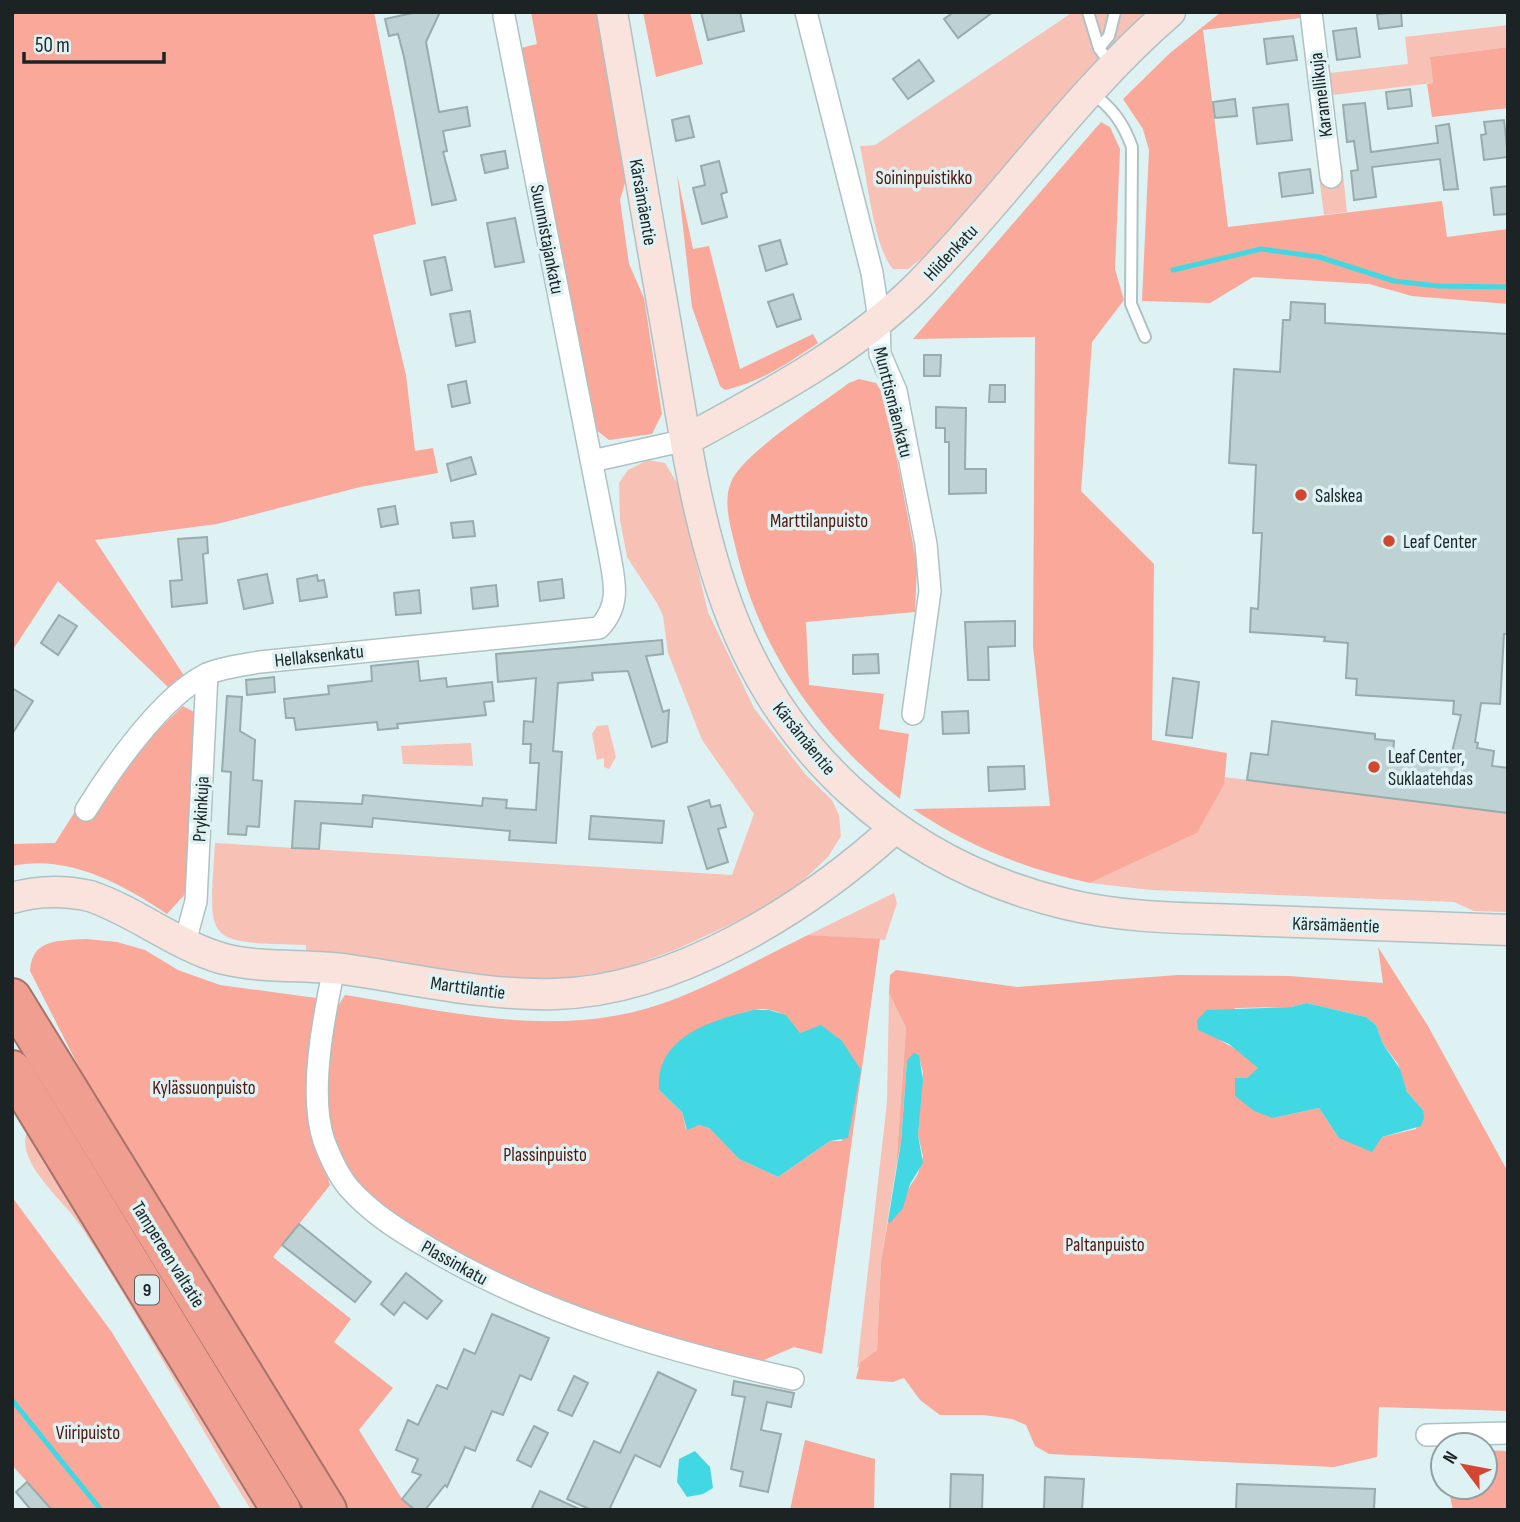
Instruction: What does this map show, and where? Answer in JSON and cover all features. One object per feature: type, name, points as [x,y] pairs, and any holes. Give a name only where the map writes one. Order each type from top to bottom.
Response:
[{"type":"highway","name":"Tampereen valtatie","points":[[12,998],[327,1510]]},
{"type":"highway","name":"Tampereen valtatie","points":[[12,1069],[281,1510]]},
{"type":"street","name":"Kärsämäentie","points":[[612,12],[686,440],[720,587],[748,654],[782,714],[804,743],[857,797],[895,828],[946,861],[984,879],[1069,905],[1152,917],[1508,930]]},
{"type":"street","name":"Munttismäenkatu","points":[[806,12],[872,273],[879,319],[880,354],[896,391],[930,567],[930,591],[913,714]]},
{"type":"street","name":"Hiidenkatu","points":[[686,440],[787,385],[879,319],[917,287],[968,233],[1088,90],[1106,58],[1170,12]]},
{"type":"street","name":"Karamellikuja","points":[[1311,12],[1331,177]]},
{"type":"street","name":"Suunnistajankatu","points":[[504,16],[616,594],[609,617]]},
{"type":"street","points":[[592,461],[686,440]]},
{"type":"street","name":"Hellaksenkatu","points":[[86,810],[122,757],[153,719],[207,674],[268,661],[599,628],[609,617]]},
{"type":"street","name":"Prykinkuja","points":[[185,942],[196,901],[207,674]]},
{"type":"street","name":"Marttilantie","points":[[12,898],[43,891],[90,896],[185,942],[237,961],[334,968],[512,993],[556,994],[625,985],[684,963],[786,912],[837,878],[895,828]]},
{"type":"street","name":"Plassinkatu","points":[[334,968],[320,1071],[323,1138],[347,1185],[374,1212],[453,1262],[530,1300],[678,1351],[793,1378]]},
{"type":"street","points":[[1427,1435],[1508,1433]]},
{"type":"lane","points":[[1088,12],[1106,58]]},
{"type":"lane","points":[[1106,58],[1115,12]]},
{"type":"lane","points":[[1088,90],[1110,106],[1124,124],[1132,147],[1131,304],[1145,337]]},
{"type":"green space","points":[[12,12],[374,12],[416,224],[373,235],[406,375],[415,451],[433,448],[438,473],[360,487],[217,524],[95,540],[187,680],[171,690],[58,581],[12,651]]},
{"type":"green space","points":[[531,12],[597,12],[626,179],[620,200],[629,264],[644,298],[662,414],[652,434],[609,440],[595,429],[521,48],[537,44]]},
{"type":"green space","points":[[643,12],[690,12],[703,64],[656,77]]},
{"type":"green space","name":"Soininpuistikko","points":[[1073,12],[1149,12],[934,249],[908,269],[893,269],[886,259],[876,229],[860,146],[875,145]]},
{"type":"green space","points":[[1221,12],[1299,12],[1300,18],[1203,30],[1228,227],[1442,201],[1447,237],[1508,229],[1508,304],[1412,296],[1369,284],[1253,277],[1210,303],[1142,301],[1149,150],[1143,129],[1123,99],[1170,53]]},
{"type":"green space","points":[[1508,25],[1508,47],[1430,57],[1433,83],[1333,95],[1330,73],[1408,64],[1405,37]]},
{"type":"green space","points":[[1508,47],[1508,108],[1432,117],[1427,84],[1433,83],[1430,57]]},
{"type":"green space","points":[[1101,122],[1110,127],[1120,149],[1115,269],[1124,300],[1092,342],[1081,491],[1154,564],[1152,740],[1227,753],[1224,785],[1197,833],[1090,883],[1043,871],[998,855],[913,809],[1050,806],[1033,646],[1035,337],[913,339]]},
{"type":"green space","points":[[1342,165],[1347,212],[1324,215],[1318,168]]},
{"type":"green space","points":[[677,174],[693,249],[709,246],[740,369],[813,334],[818,343],[785,365],[738,387],[725,390],[720,386],[692,307]]},
{"type":"green space","name":"Marttilanpuisto","points":[[859,379],[876,383],[885,397],[917,565],[915,612],[806,622],[809,685],[884,694],[879,729],[909,734],[900,799],[870,774],[843,746],[795,686],[759,619],[745,583],[728,514],[731,482],[751,457],[802,416]]},
{"type":"green space","points":[[648,460],[665,463],[677,483],[708,612],[754,708],[806,775],[832,800],[839,815],[841,836],[828,857],[791,892],[766,908],[677,949],[624,969],[568,978],[502,979],[371,959],[306,954],[306,945],[247,942],[230,938],[219,931],[214,919],[212,901],[215,843],[732,875],[754,814],[702,740],[668,653],[663,616],[627,557],[620,520],[619,483],[628,470]]},
{"type":"green space","points":[[183,706],[196,713],[186,893],[167,914],[132,892],[94,874],[54,864],[12,866],[12,844],[55,843],[76,810]]},
{"type":"green space","points":[[608,725],[616,757],[609,769],[604,767],[604,758],[597,760],[592,734],[597,726]]},
{"type":"green space","points":[[471,743],[473,766],[403,764],[401,746]]},
{"type":"green space","points":[[1224,777],[1508,813],[1508,912],[1474,911],[1454,902],[1151,890],[1090,883],[1197,833],[1224,785]]},
{"type":"green space","points":[[894,893],[897,903],[885,940],[808,935]]},
{"type":"green space","name":"Plassinpuisto","points":[[808,935],[880,939],[822,1354],[794,1347],[759,1362],[643,1331],[530,1290],[464,1259],[384,1211],[363,1192],[333,1146],[324,1094],[336,1009],[345,995],[465,1015],[545,1021],[585,1020],[624,1014],[683,996]],"holes":[[[771,1010],[783,1015],[800,1033],[821,1026],[842,1141],[830,1141],[778,1177],[739,1159],[709,1128],[699,1125],[686,1129],[682,1112],[659,1090],[687,1035],[745,1012]]]},
{"type":"green space","name":"Kylässuonpuisto","points":[[86,939],[117,942],[145,950],[178,970],[220,985],[316,998],[306,1106],[330,1185],[273,1257],[351,1319],[334,1342],[393,1388],[359,1430],[402,1499],[415,1510],[338,1510],[116,1140],[30,971],[32,960],[41,947],[57,941]]},
{"type":"green space","name":"Paltanpuisto","points":[[1378,947],[1428,1026],[1508,1172],[1508,1411],[1379,1407],[1377,1457],[1334,1467],[1049,1454],[1035,1446],[1026,1425],[1012,1419],[984,1415],[940,1415],[920,1400],[904,1378],[893,1382],[856,1379],[860,1363],[877,1350],[881,1261],[888,1221],[918,1174],[923,1156],[918,1135],[923,1072],[918,1054],[907,1060],[901,1142],[896,1169],[906,1028],[889,993],[890,975],[896,970],[1017,987],[1178,975],[1289,976],[1383,983]],"holes":[[[1307,1003],[1366,1017],[1376,1025],[1383,1044],[1398,1064],[1407,1092],[1423,1110],[1416,1129],[1382,1137],[1339,1138],[1319,1108],[1273,1118],[1235,1096],[1235,1078],[1247,1078],[1259,1068],[1246,1055],[1220,1040],[1235,1008],[1291,1007]]]},
{"type":"green space","points":[[889,993],[906,1028],[896,1169],[881,1261],[877,1350],[857,1368],[887,1102]]},
{"type":"green space","points":[[27,1132],[48,1156],[267,1510],[251,1510],[80,1225],[34,1168],[25,1144]]},
{"type":"green space","name":"Viiripuisto","points":[[12,1197],[111,1331],[222,1510],[52,1510],[12,1465]]},
{"type":"green space","points":[[805,1440],[875,1459],[874,1510],[790,1510]]},
{"type":"green space","points":[[1499,1451],[1508,1451],[1508,1510],[1453,1510],[1451,1501],[1499,1501]]},
{"type":"water","points":[[1307,1003],[1366,1017],[1376,1025],[1383,1044],[1400,1069],[1407,1092],[1423,1110],[1421,1126],[1382,1137],[1372,1152],[1339,1138],[1319,1108],[1273,1118],[1254,1111],[1235,1096],[1235,1078],[1247,1078],[1258,1068],[1229,1044],[1198,1030],[1197,1020],[1207,1010],[1291,1007]]},
{"type":"water","points":[[753,1010],[769,1010],[786,1015],[800,1033],[821,1025],[842,1041],[861,1070],[848,1138],[830,1141],[778,1177],[739,1159],[709,1128],[699,1125],[687,1130],[682,1112],[659,1090],[660,1072],[666,1057],[676,1044],[703,1026]]},
{"type":"water","points":[[914,1053],[919,1055],[923,1080],[918,1135],[923,1163],[910,1184],[903,1208],[890,1223],[888,1221],[901,1142],[907,1060]]},
{"type":"water","points":[[695,1451],[710,1467],[713,1488],[703,1494],[687,1497],[677,1482],[679,1459]]},
{"type":"building","points":[[417,12],[440,12],[426,42],[439,112],[467,107],[470,126],[443,131],[447,151],[443,152],[456,200],[432,205],[404,57],[398,34],[389,36],[385,19]]},
{"type":"building","points":[[701,12],[740,12],[744,31],[708,40]]},
{"type":"building","points":[[954,12],[993,12],[958,38],[944,19]]},
{"type":"building","points":[[1401,12],[1402,26],[1379,29],[1377,14]]},
{"type":"building","points":[[1356,28],[1360,57],[1337,60],[1333,31]]},
{"type":"building","points":[[1293,36],[1297,60],[1267,64],[1264,39]]},
{"type":"building","points":[[919,60],[934,81],[908,99],[893,79]]},
{"type":"building","points":[[1410,89],[1412,106],[1388,109],[1386,92]]},
{"type":"building","points":[[1235,99],[1237,116],[1215,118],[1213,102]]},
{"type":"building","points":[[1365,103],[1371,152],[1438,143],[1436,126],[1449,124],[1458,189],[1444,190],[1440,159],[1372,167],[1376,197],[1354,200],[1351,171],[1358,170],[1354,141],[1347,142],[1343,105]]},
{"type":"building","points":[[1288,104],[1292,140],[1257,144],[1253,108]]},
{"type":"building","points":[[689,116],[694,137],[676,141],[672,120]]},
{"type":"building","points":[[1504,120],[1508,157],[1484,160],[1481,135],[1486,134],[1484,122]]},
{"type":"building","points":[[505,151],[508,168],[485,173],[481,155]]},
{"type":"building","points":[[719,161],[727,192],[721,194],[727,217],[702,224],[693,188],[705,185],[701,166]]},
{"type":"building","points":[[1310,169],[1313,193],[1282,197],[1279,173]]},
{"type":"building","points":[[1508,186],[1508,214],[1494,215],[1491,188]]},
{"type":"building","points":[[515,218],[524,262],[495,267],[487,223]]},
{"type":"building","points":[[780,240],[787,264],[766,271],[759,246]]},
{"type":"building","points":[[445,257],[452,290],[431,295],[424,261]]},
{"type":"building","points":[[793,294],[801,319],[777,327],[768,302]]},
{"type":"building","name":"Leaf Center","points":[[1291,302],[1325,304],[1325,323],[1508,334],[1508,634],[1504,634],[1500,704],[1481,703],[1475,742],[1478,743],[1477,748],[1494,751],[1492,766],[1508,768],[1508,813],[1247,780],[1251,753],[1268,755],[1272,721],[1375,734],[1375,739],[1394,741],[1393,753],[1450,760],[1461,715],[1453,714],[1454,701],[1356,695],[1357,679],[1346,678],[1348,643],[1324,641],[1325,637],[1250,632],[1251,608],[1258,609],[1262,533],[1253,533],[1256,465],[1229,463],[1234,369],[1280,372],[1283,320],[1290,320]]},
{"type":"building","points":[[470,311],[475,342],[456,346],[450,314]]},
{"type":"building","points":[[924,355],[941,355],[940,376],[924,376]]},
{"type":"building","points":[[466,381],[470,403],[452,407],[448,385]]},
{"type":"building","points":[[990,385],[1005,385],[1005,402],[989,402]]},
{"type":"building","points":[[936,407],[966,408],[965,469],[986,469],[986,493],[949,494],[949,442],[945,442],[945,428],[936,428]]},
{"type":"building","points":[[471,457],[476,474],[451,481],[447,464]]},
{"type":"building","points":[[395,506],[398,524],[381,527],[378,509]]},
{"type":"building","points":[[473,521],[475,536],[453,538],[451,523]]},
{"type":"building","points":[[207,537],[208,553],[203,554],[207,603],[172,607],[170,581],[182,580],[178,539]]},
{"type":"building","points":[[267,574],[273,603],[244,609],[238,580]]},
{"type":"building","points":[[317,575],[318,581],[324,580],[327,597],[300,601],[297,579]]},
{"type":"building","points":[[562,579],[564,598],[540,601],[538,582]]},
{"type":"building","points":[[496,585],[498,606],[473,609],[471,588]]},
{"type":"building","points":[[419,590],[421,613],[396,615],[394,593]]},
{"type":"building","points":[[59,615],[77,626],[58,655],[41,643]]},
{"type":"building","points":[[1015,621],[1015,646],[988,647],[989,680],[968,680],[965,622]]},
{"type":"building","points":[[662,640],[663,654],[646,656],[663,712],[669,710],[667,742],[652,747],[628,671],[592,673],[593,680],[558,683],[553,751],[562,752],[556,843],[509,840],[510,831],[373,818],[372,827],[321,823],[319,849],[292,848],[295,801],[362,804],[363,795],[482,806],[483,798],[507,800],[506,808],[536,810],[539,763],[530,763],[531,744],[523,744],[524,721],[533,722],[536,678],[498,682],[496,654]]},
{"type":"building","points":[[878,654],[879,673],[853,674],[853,655]]},
{"type":"building","points":[[418,661],[420,681],[446,678],[447,687],[492,682],[494,701],[484,702],[486,715],[397,724],[398,728],[378,730],[377,722],[296,730],[294,718],[286,718],[284,699],[329,694],[328,686],[372,681],[371,666]]},
{"type":"building","points":[[274,677],[275,692],[247,695],[246,680]]},
{"type":"building","points":[[1173,678],[1199,682],[1192,738],[1166,735]]},
{"type":"building","points":[[12,688],[33,701],[12,734]]},
{"type":"building","points":[[227,696],[242,697],[240,731],[255,740],[253,780],[262,781],[259,827],[247,826],[246,835],[228,834],[231,772],[222,771]]},
{"type":"building","points":[[968,711],[969,733],[943,734],[942,712]]},
{"type":"building","points":[[1024,766],[1025,789],[989,791],[988,767]]},
{"type":"building","points":[[709,800],[711,807],[720,805],[726,827],[718,829],[728,862],[707,869],[688,807]]},
{"type":"building","points":[[591,816],[664,821],[662,843],[589,839]]},
{"type":"building","points":[[299,1224],[371,1282],[355,1302],[282,1245]]},
{"type":"building","points":[[406,1273],[442,1301],[427,1319],[404,1302],[394,1315],[381,1304]]},
{"type":"building","points":[[492,1314],[549,1338],[531,1380],[520,1375],[503,1415],[492,1411],[475,1451],[465,1447],[447,1487],[445,1485],[425,1510],[415,1510],[402,1499],[421,1475],[412,1472],[418,1459],[396,1450],[408,1420],[418,1425],[437,1385],[447,1389],[464,1349],[475,1354]]},
{"type":"building","points":[[658,1372],[696,1390],[660,1467],[635,1455],[609,1510],[591,1510],[567,1499],[594,1441],[620,1453]]},
{"type":"building","points":[[574,1376],[588,1383],[572,1416],[558,1410]]},
{"type":"building","points":[[734,1381],[794,1393],[791,1407],[767,1402],[761,1430],[781,1434],[768,1492],[740,1486],[743,1472],[731,1469],[745,1397],[732,1395]]},
{"type":"building","points":[[534,1426],[548,1433],[531,1467],[517,1460]]},
{"type":"building","points":[[951,1474],[983,1475],[982,1510],[950,1510]]},
{"type":"building","points":[[1045,1477],[1084,1479],[1082,1510],[1044,1510]]},
{"type":"building","points":[[27,1482],[52,1510],[31,1510],[16,1492]]},
{"type":"building","points":[[1237,1484],[1375,1489],[1374,1510],[1236,1510]]},
{"type":"building","points":[[540,1491],[581,1510],[531,1510]]},
{"type":"waterway","points":[[1173,270],[1261,249],[1319,257],[1394,281],[1438,286],[1508,287]]},
{"type":"waterway","points":[[12,1400],[101,1510]]},
{"type":"place","name":"Salskea","points":[[1301,495]]},
{"type":"place","name":"Leaf Center","points":[[1389,541]]},
{"type":"place","name":"Leaf Center, Suklaatehdas","points":[[1374,767]]}]
